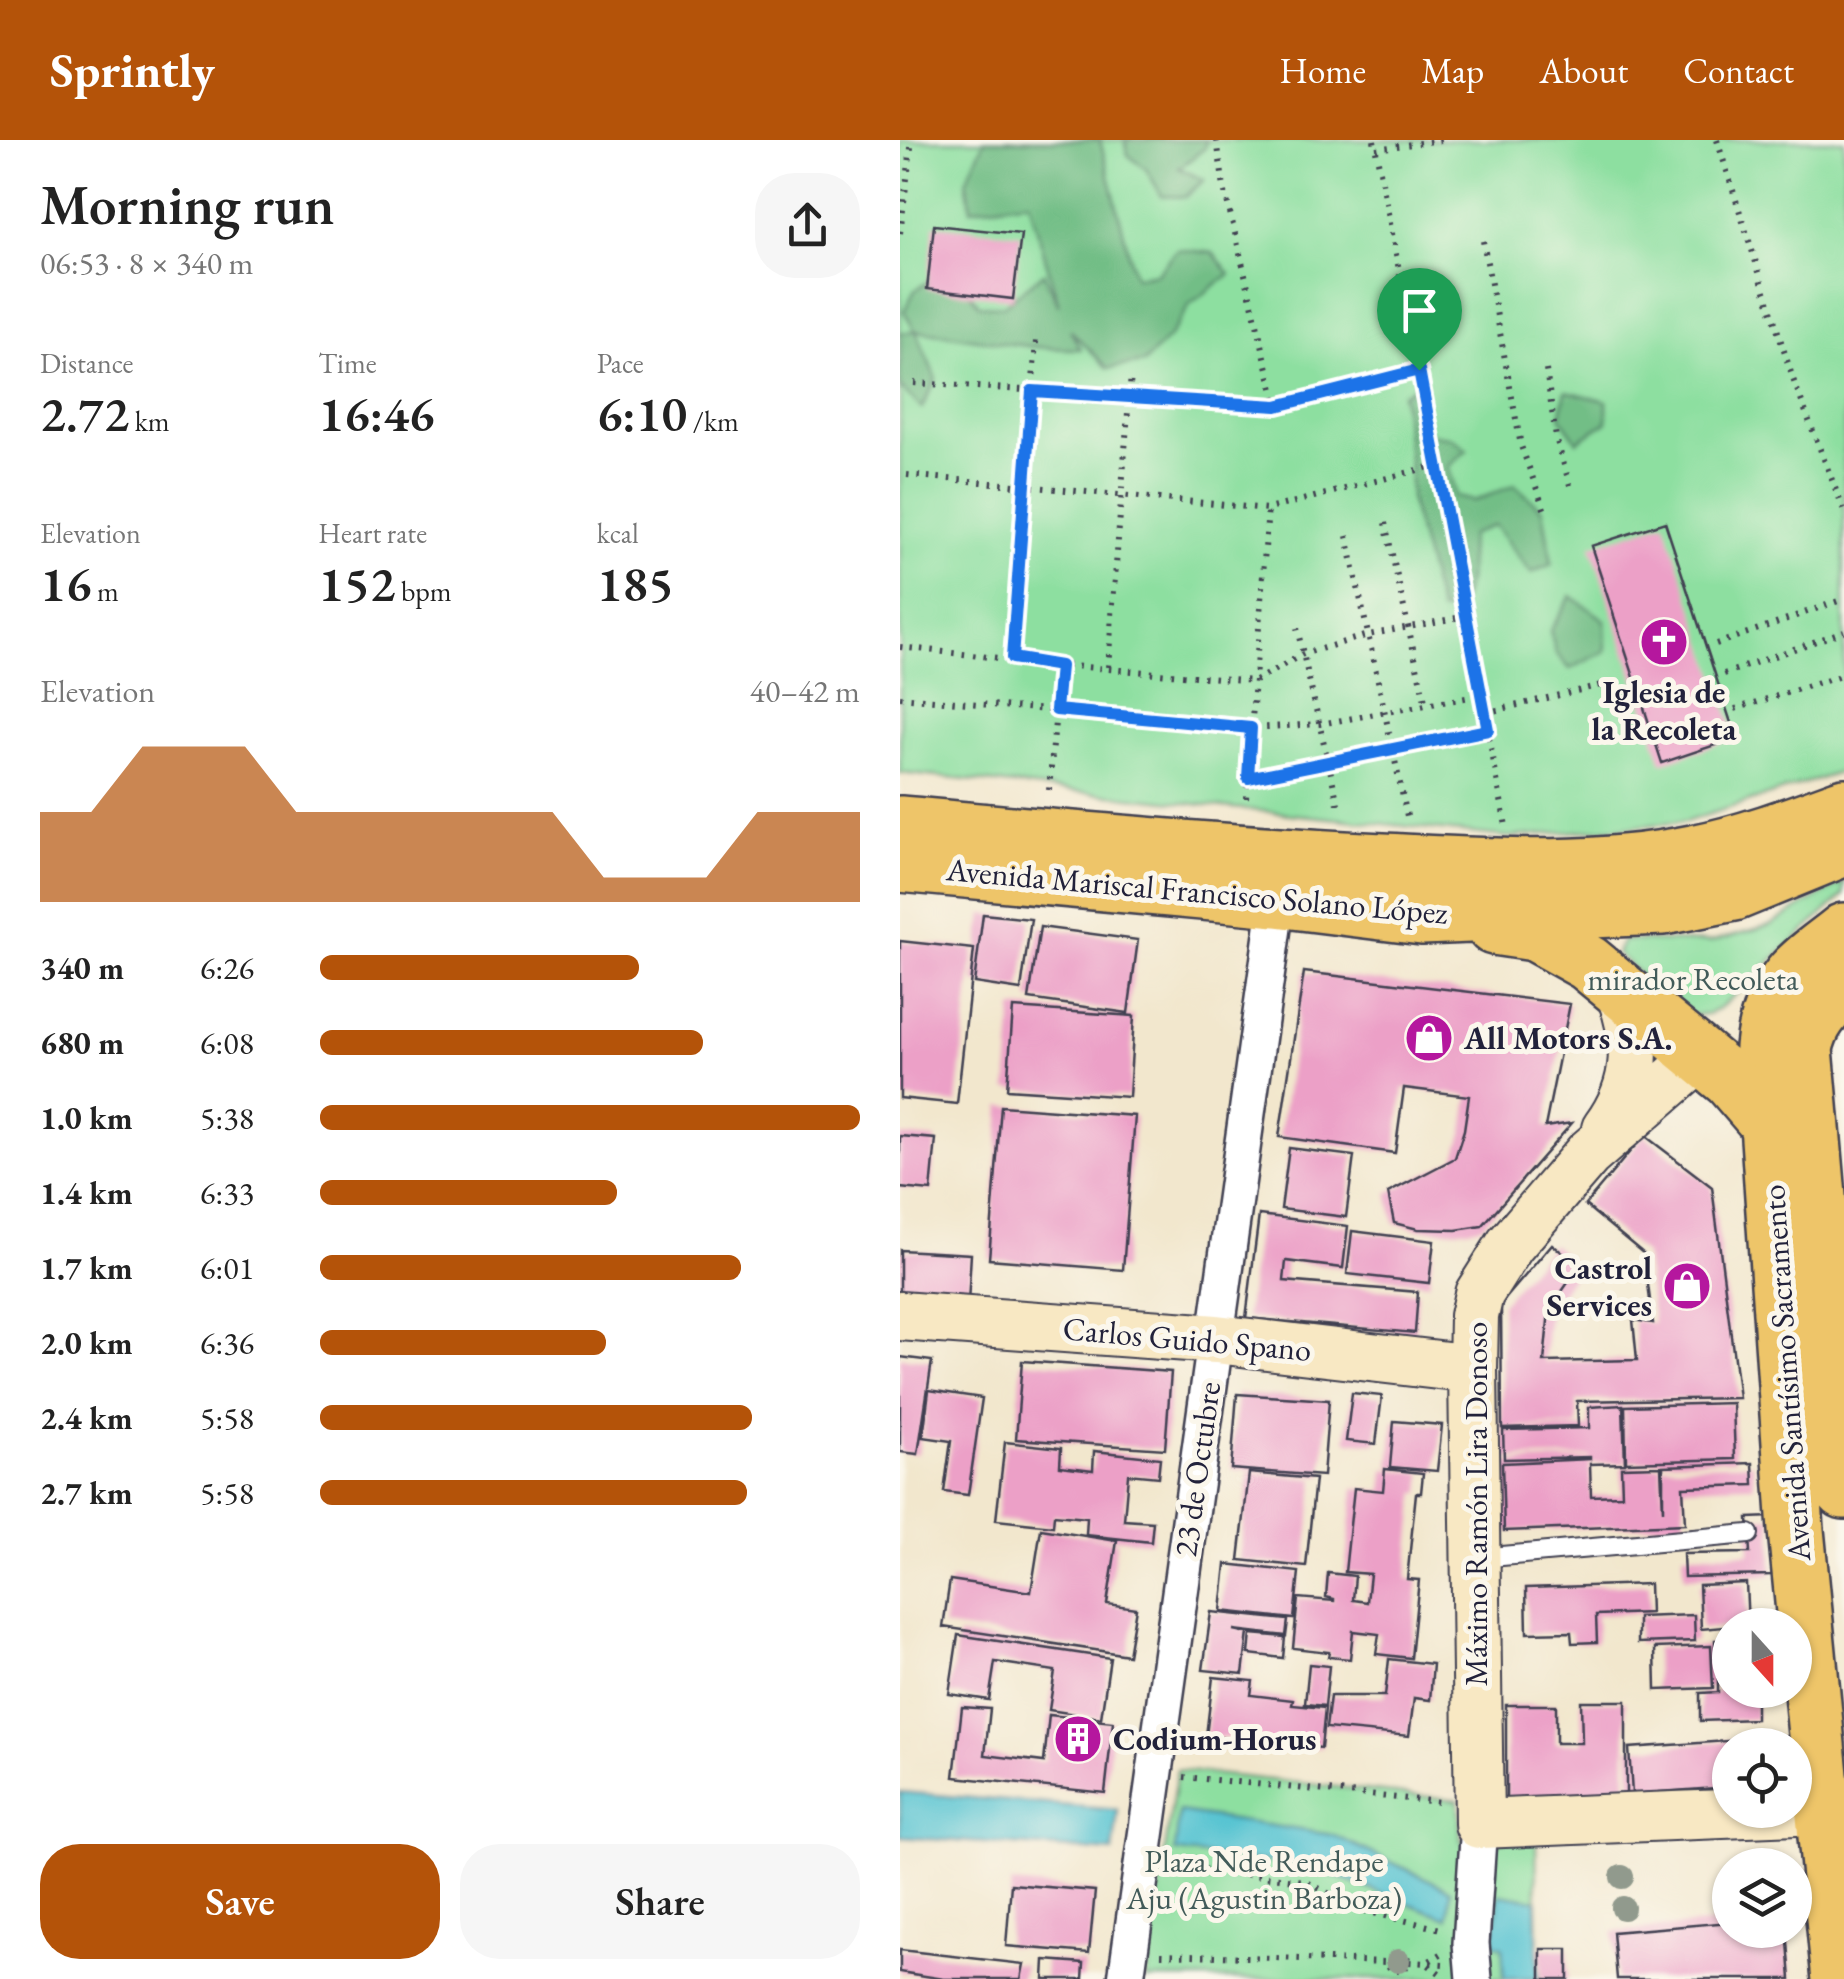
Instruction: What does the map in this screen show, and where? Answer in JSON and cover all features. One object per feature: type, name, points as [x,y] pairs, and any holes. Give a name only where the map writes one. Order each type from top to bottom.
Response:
[{"type":"main road","name":"Avenida Mariscal Francisco Solano López","points":[[900,824],[1284,856],[1535,869],[1619,864],[1692,854],[1756,837],[1844,806]]},
{"type":"main road","name":"Avenida Mariscal Francisco Solano López","points":[[900,864],[1277,899],[1422,917],[1663,907],[1734,893],[1844,848]]},
{"type":"main road","points":[[1422,917],[1534,933],[1588,963],[1730,1080],[1768,1124]]},
{"type":"main road","points":[[1700,1057],[1808,996],[1844,931]]},
{"type":"main road","points":[[1588,1154],[1619,1112],[1632,1077],[1635,1046],[1629,1014],[1618,987]]},
{"type":"main road","name":"Avenida Santísimo Sacramento","points":[[1808,996],[1761,1044],[1768,1124],[1772,1532],[1834,1809],[1840,1979]]},
{"type":"main road","name":"Avenida Santísimo Sacramento","points":[[1808,996],[1805,1049],[1844,1491]]},
{"type":"main road","name":"Máximo Ramón Lira Donoso","points":[[1468,1814],[1474,1316],[1479,1294],[1493,1268],[1588,1154],[1700,1057]]},
{"type":"main road","name":"Carlos Guido Spano","points":[[900,1316],[1216,1339],[1473,1369]]},
{"type":"main road","points":[[1468,1814],[1834,1809]]},
{"type":"street","name":"23 de Octubre","points":[[1126,1979],[1155,1861],[1149,1813],[1277,899]]},
{"type":"street","name":"Máximo Ramón Lira Donoso","points":[[1462,1954],[1476,1890],[1468,1814]]},
{"type":"lane","points":[[1473,1558],[1772,1532]]},
{"type":"path","points":[[900,233],[912,140]]},
{"type":"path","points":[[1217,140],[1224,188],[1277,406]]},
{"type":"path","points":[[1374,140],[1508,837]]},
{"type":"path","points":[[1376,149],[1440,140]]},
{"type":"path","points":[[1717,140],[1793,379],[1844,511]]},
{"type":"path","points":[[1483,241],[1521,446],[1546,514]]},
{"type":"path","points":[[1012,658],[1036,341]]},
{"type":"path","points":[[914,382],[1277,406],[1419,370]]},
{"type":"path","points":[[1546,370],[1556,438],[1572,492]]},
{"type":"path","points":[[1108,667],[1131,374]]},
{"type":"path","points":[[907,476],[1268,509],[1437,465]]},
{"type":"path","points":[[1246,798],[1268,509]]},
{"type":"path","points":[[1386,523],[1426,706]]},
{"type":"path","points":[[1347,536],[1408,822]]},
{"type":"path","points":[[1716,644],[1844,599]]},
{"type":"path","points":[[900,647],[1060,666],[1255,681],[1303,654],[1368,635],[1466,616]]},
{"type":"path","points":[[1297,628],[1340,808]]},
{"type":"path","points":[[1724,674],[1844,631]]},
{"type":"path","points":[[1049,790],[1060,666]]},
{"type":"path","points":[[1735,710],[1844,675]]},
{"type":"path","points":[[1485,714],[1601,684]]},
{"type":"path","points":[[900,696],[1251,728],[1320,724],[1482,696]]},
{"type":"path","points":[[1248,778],[1488,730]]},
{"type":"path","points":[[1180,1777],[1468,1814]]},
{"type":"path","points":[[1155,1861],[1305,1882],[1462,1954]]},
{"type":"path","points":[[1154,1954],[1387,1962],[1397,1952],[1407,1956],[1409,1962],[1404,1972],[1398,1974],[1387,1962]]},
{"type":"path","points":[[1409,1962],[1426,1963],[1462,1954]]},
{"type":"path","points":[[1426,1963],[1446,1979]]},
{"type":"green space","points":[[900,140],[1844,140],[1844,771],[1685,822],[1509,837],[900,773]]},
{"type":"green space","points":[[985,140],[1100,140],[1135,277],[1157,273],[1177,249],[1213,253],[1230,274],[1190,304],[1170,336],[1144,363],[1108,368],[1070,330],[1081,349],[916,331],[936,379],[922,408],[900,387],[900,333],[915,331],[904,311],[915,290],[950,267],[979,305],[1003,306],[1044,273],[1059,306],[1029,201],[971,209],[966,181]]},
{"type":"green space","points":[[1125,140],[1206,140],[1205,148],[1179,168],[1204,180],[1185,197],[1162,196],[1146,169],[1128,155]]},
{"type":"green space","points":[[1417,385],[1426,433],[1452,438],[1467,450],[1448,467],[1456,497],[1474,501],[1515,485],[1543,510],[1552,564],[1531,573],[1494,525],[1470,535],[1468,581],[1458,610],[1440,612],[1410,500],[1402,394]]},
{"type":"green space","points":[[1566,391],[1607,401],[1607,422],[1577,441],[1560,417]]},
{"type":"green space","points":[[1571,596],[1605,620],[1606,651],[1570,669],[1556,653],[1550,631]]},
{"type":"green space","name":"mirador Recoleta","points":[[1844,882],[1844,895],[1721,1007],[1708,1014],[1683,1016],[1617,953],[1623,940],[1710,942],[1770,925]]},
{"type":"green space","name":"Plaza Nde Rendape Aju (Agustin Barboza)","points":[[1177,1770],[1458,1800],[1461,1841],[1536,1840],[1538,1979],[1146,1979]]},
{"type":"water","points":[[900,1792],[1118,1810],[1113,1852],[900,1837]]},
{"type":"water","points":[[1179,1812],[1333,1835],[1451,1890],[1448,1918],[1308,1866],[1175,1852]]},
{"type":"water","points":[[1499,1894],[1536,1900],[1538,1979],[1504,1979],[1502,1946],[1493,1944]]},
{"type":"building","points":[[934,225],[1021,234],[1013,299],[927,289]]},
{"type":"building","name":"Iglesia de la Recoleta","points":[[1665,522],[1736,738],[1662,763],[1591,546]]},
{"type":"building","points":[[983,914],[1031,919],[1021,990],[974,983]]},
{"type":"building","points":[[1040,927],[1138,940],[1128,1013],[1029,999]]},
{"type":"building","points":[[900,941],[974,949],[957,1104],[900,1098]]},
{"type":"building","name":"All Motors S.A.","points":[[1304,972],[1570,1004],[1545,1127],[1572,1123],[1482,1226],[1418,1229],[1394,1223],[1388,1193],[1455,1158],[1469,1096],[1404,1088],[1395,1153],[1279,1137]]},
{"type":"building","points":[[1013,1008],[1134,1016],[1129,1097],[1007,1089]]},
{"type":"building","points":[[1001,1106],[1135,1116],[1123,1270],[989,1259]]},
{"type":"building","name":"Castrol Services","points":[[1644,1135],[1712,1187],[1739,1398],[1577,1401],[1578,1426],[1502,1428],[1501,1304],[1552,1244],[1579,1267],[1549,1310],[1544,1362],[1637,1360],[1633,1320],[1653,1323],[1644,1254],[1585,1205]]},
{"type":"building","points":[[900,1136],[936,1139],[931,1191],[900,1188]]},
{"type":"building","points":[[1289,1148],[1354,1156],[1346,1217],[1281,1209]]},
{"type":"building","points":[[1259,1215],[1348,1226],[1343,1268],[1286,1261],[1284,1281],[1418,1292],[1415,1333],[1246,1318]]},
{"type":"building","points":[[1352,1231],[1434,1241],[1429,1283],[1347,1274]]},
{"type":"building","points":[[900,1250],[971,1254],[968,1303],[900,1299]]},
{"type":"building","points":[[900,1357],[932,1361],[918,1454],[900,1452]]},
{"type":"building","points":[[1022,1361],[1171,1372],[1165,1449],[1016,1439]]},
{"type":"building","points":[[929,1390],[982,1398],[968,1495],[944,1492],[951,1441],[923,1437]]},
{"type":"building","points":[[1352,1393],[1382,1396],[1376,1444],[1346,1441]]},
{"type":"building","points":[[1237,1394],[1329,1400],[1323,1476],[1231,1469]]},
{"type":"building","points":[[1733,1403],[1735,1459],[1626,1462],[1625,1406]]},
{"type":"building","points":[[1623,1405],[1625,1463],[1590,1464],[1591,1496],[1622,1495],[1621,1467],[1661,1466],[1663,1511],[1663,1466],[1753,1463],[1754,1485],[1683,1487],[1685,1524],[1504,1531],[1502,1463],[1590,1457],[1504,1459],[1503,1430],[1589,1428],[1589,1407]]},
{"type":"building","points":[[1394,1421],[1442,1425],[1437,1471],[1390,1467]]},
{"type":"building","points":[[1005,1442],[1061,1448],[1060,1466],[1093,1470],[1094,1451],[1160,1458],[1158,1477],[1128,1474],[1124,1520],[1153,1522],[1151,1542],[1086,1535],[1087,1518],[1054,1515],[1053,1526],[996,1520]]},
{"type":"building","points":[[1385,1469],[1423,1473],[1421,1493],[1416,1493],[1407,1579],[1419,1580],[1411,1658],[1376,1654],[1379,1634],[1353,1631],[1350,1659],[1293,1648],[1298,1598],[1334,1601],[1326,1597],[1328,1573],[1355,1576],[1353,1600],[1367,1602],[1370,1574],[1345,1572],[1354,1488],[1383,1491]]},
{"type":"building","points":[[1249,1473],[1315,1479],[1306,1567],[1239,1560]]},
{"type":"building","points":[[1772,1517],[1772,1575],[1684,1577],[1683,1554],[1750,1553],[1748,1518]]},
{"type":"building","points":[[1041,1529],[1117,1541],[1107,1604],[1136,1608],[1128,1655],[943,1627],[950,1580],[1031,1592]]},
{"type":"building","points":[[1226,1564],[1299,1572],[1294,1619],[1221,1611]]},
{"type":"building","points":[[1746,1583],[1747,1608],[1712,1608],[1712,1628],[1701,1629],[1699,1585]]},
{"type":"building","points":[[1649,1584],[1650,1613],[1596,1615],[1597,1642],[1572,1643],[1571,1632],[1527,1633],[1526,1588]]},
{"type":"building","points":[[1211,1612],[1288,1620],[1286,1636],[1234,1630],[1248,1633],[1243,1674],[1203,1670]]},
{"type":"building","points":[[1694,1615],[1695,1641],[1638,1643],[1638,1617]]},
{"type":"building","points":[[1251,1634],[1285,1637],[1283,1658],[1249,1654]]},
{"type":"building","points":[[958,1635],[1110,1658],[1101,1718],[1049,1710],[1055,1671],[995,1662],[989,1700],[949,1694]]},
{"type":"building","points":[[1711,1646],[1712,1688],[1656,1690],[1655,1648]]},
{"type":"building","points":[[1389,1659],[1433,1664],[1430,1700],[1414,1698],[1409,1736],[1326,1728],[1330,1696],[1385,1696]]},
{"type":"building","points":[[1309,1664],[1329,1666],[1325,1706],[1305,1704]]},
{"type":"building","points":[[1213,1677],[1253,1681],[1251,1695],[1325,1708],[1321,1748],[1206,1736]]},
{"type":"building","points":[[1712,1692],[1712,1708],[1756,1708],[1756,1719],[1700,1721],[1700,1693]]},
{"type":"building","points":[[1581,1701],[1626,1701],[1626,1806],[1506,1806],[1506,1705],[1556,1705],[1556,1743],[1582,1743]]},
{"type":"building","name":"Codium-Horus","points":[[962,1707],[990,1709],[985,1755],[1044,1762],[1049,1715],[1113,1722],[1105,1793],[954,1777]]},
{"type":"building","points":[[1712,1742],[1712,1788],[1632,1794],[1629,1748]]},
{"type":"building","points":[[1011,1884],[1095,1891],[1089,1953],[1006,1946]]},
{"type":"building","points":[[1712,1924],[1712,1948],[1788,1948],[1791,1979],[1617,1979],[1613,1932]]},
{"type":"building","points":[[1541,1949],[1568,1949],[1568,1979],[1541,1979]]},
{"type":"building","points":[[900,1950],[1024,1964],[1021,1979],[944,1979],[900,1972]]},
{"type":"building","points":[[1045,1960],[1084,1963],[1083,1979],[1044,1979]]},
{"type":"place","name":"Iglesia de la Recoleta","points":[[1664,642]]},
{"type":"place","name":"All Motors S.A.","points":[[1429,1038]]},
{"type":"place","name":"Castrol Services","points":[[1687,1286]]},
{"type":"place","name":"Codium-Horus","points":[[1078,1739]]},
{"type":"route","points":[[1419,370],[1488,730],[1248,778],[1251,728],[1056,710],[1060,666],[1012,658],[1032,391],[1277,406],[1419,370]]}]
